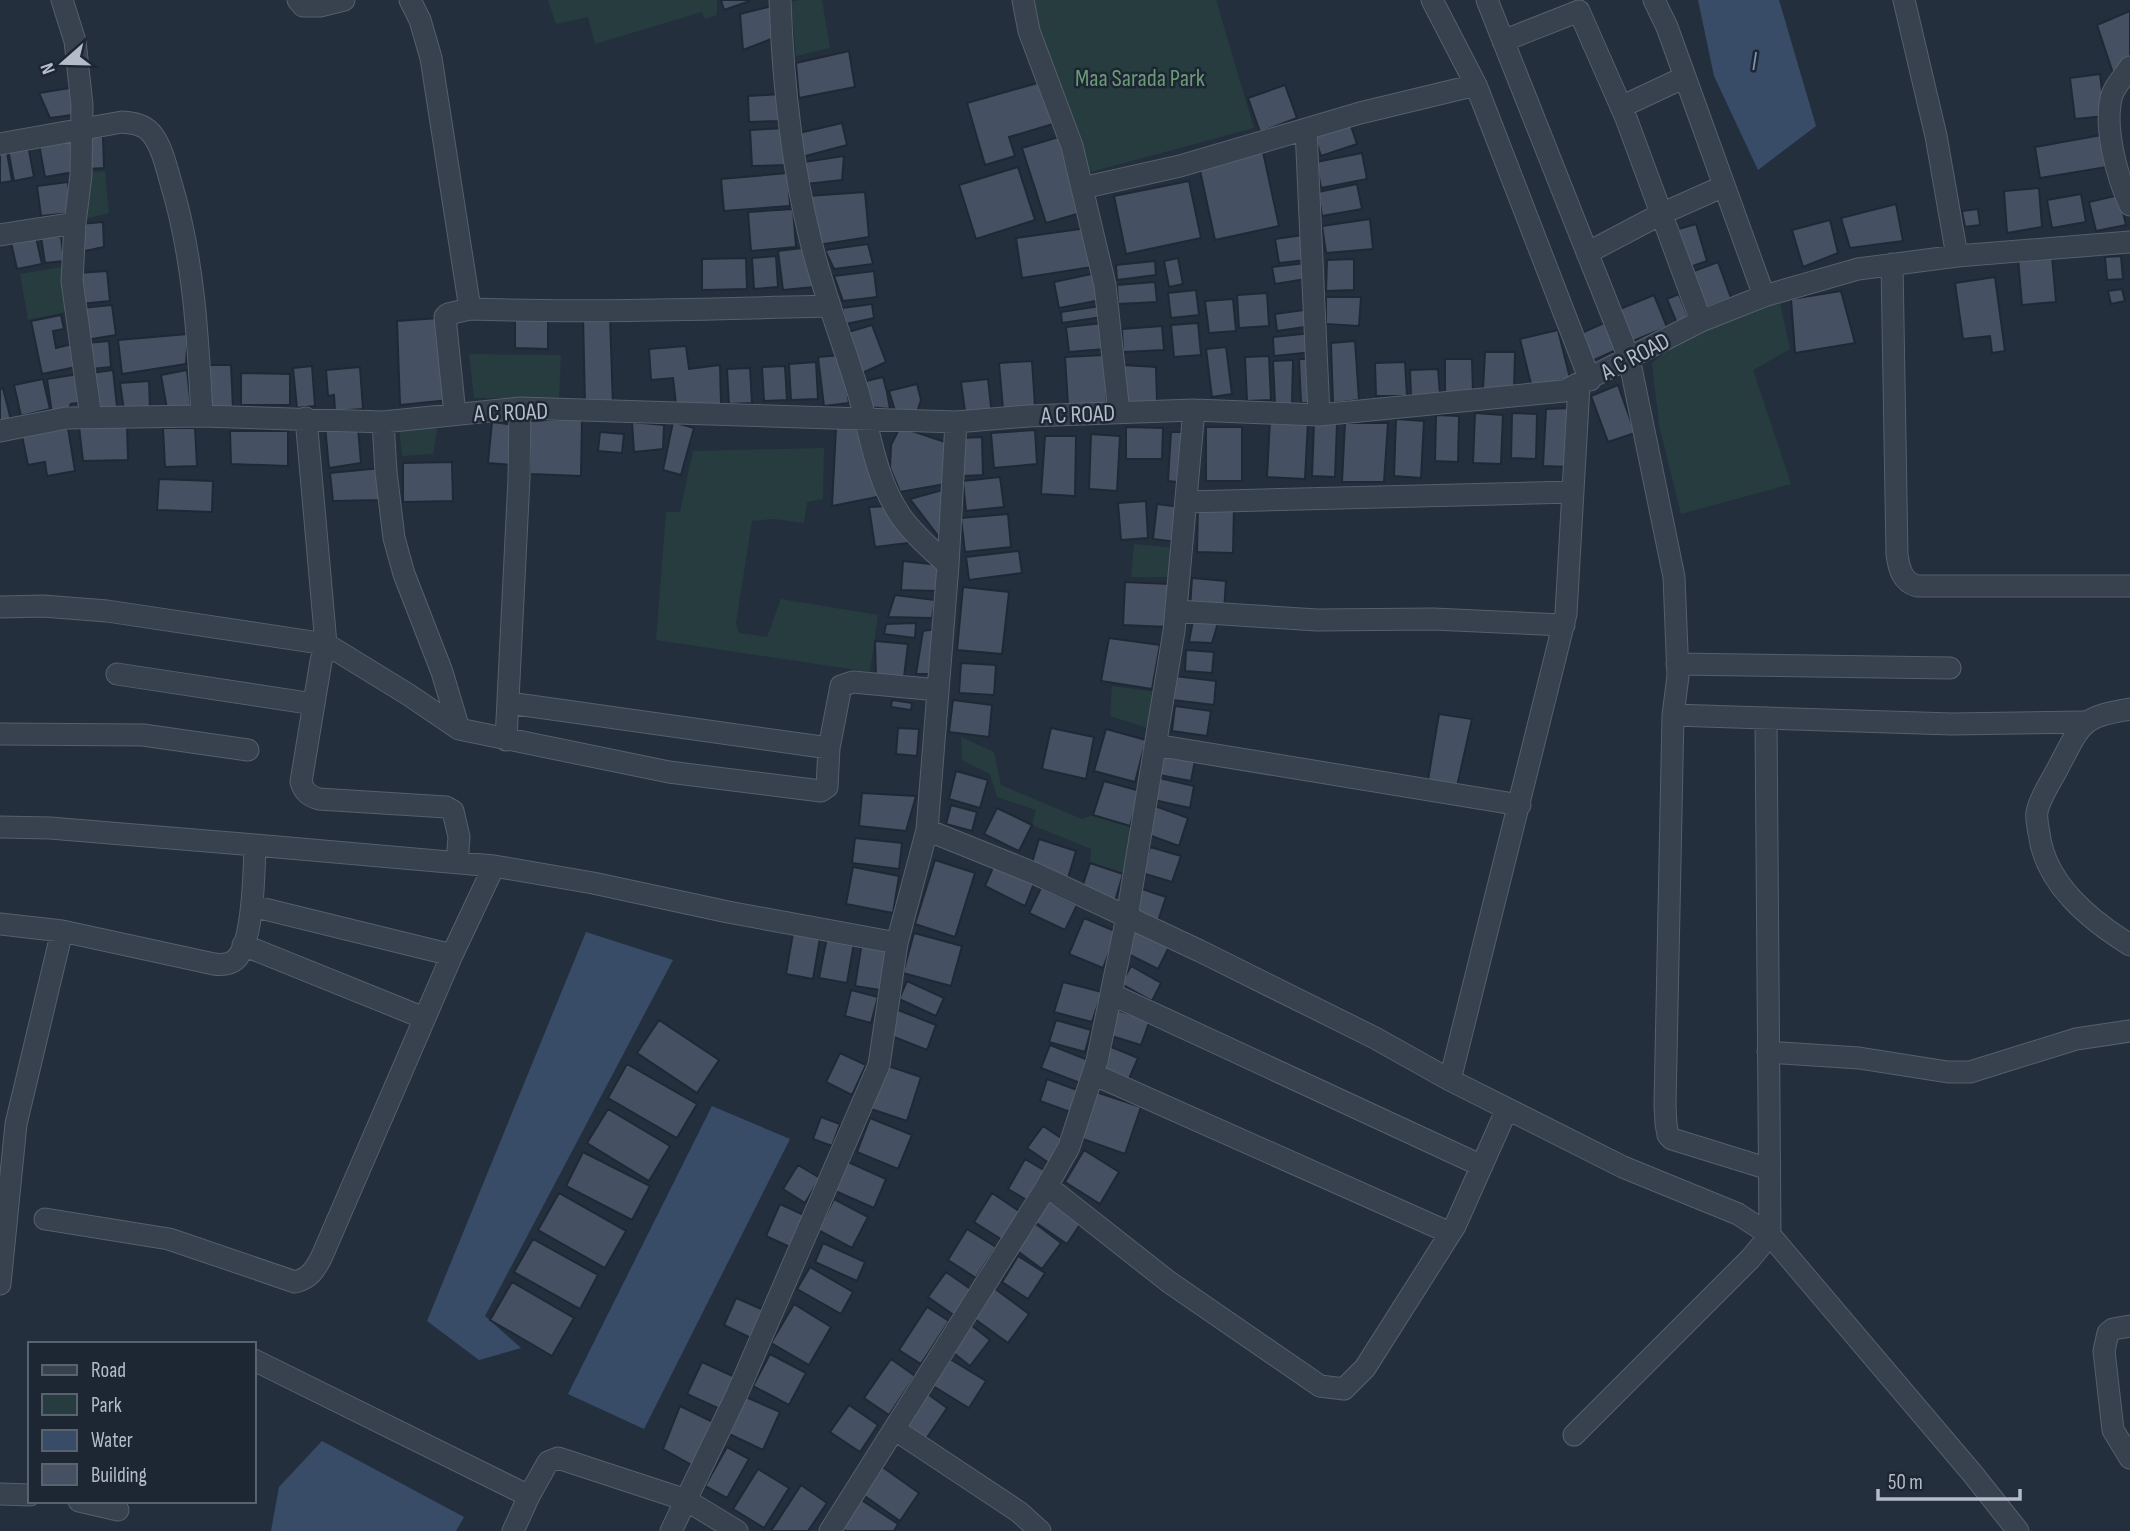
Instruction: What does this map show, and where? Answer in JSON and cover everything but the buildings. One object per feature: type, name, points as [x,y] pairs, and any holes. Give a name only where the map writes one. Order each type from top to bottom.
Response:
[{"type":"street","points":[[62,0],[75,41],[82,104],[81,175],[72,281],[92,418]]},
{"type":"street","points":[[298,0],[303,6],[310,7],[344,0]]},
{"type":"street","points":[[411,0],[431,58],[470,309]]},
{"type":"street","points":[[779,0],[783,79],[790,130],[810,240],[828,306],[857,386],[876,466],[900,515],[916,535],[948,565]]},
{"type":"street","points":[[1432,0],[1476,85],[1585,383],[1573,492],[1564,625],[1450,1080]]},
{"type":"street","points":[[1487,0],[1629,358],[1674,577],[1677,664],[1673,715],[1666,1124],[1668,1135],[1672,1139],[1769,1169]]},
{"type":"street","points":[[1654,0],[1765,296]]},
{"type":"street","points":[[1904,0],[1936,136],[1957,256]]},
{"type":"street","points":[[1030,2],[1029,31],[1072,146],[1105,285],[1119,412]]},
{"type":"street","points":[[1503,41],[1579,5],[1621,107],[1701,321]]},
{"type":"street","points":[[2130,67],[2112,94],[2110,107],[2117,174],[2130,205]]},
{"type":"street","points":[[1621,107],[1685,77]]},
{"type":"street","points":[[1082,188],[1180,166],[1384,106],[1476,85]]},
{"type":"street","points":[[0,144],[133,122],[152,134],[163,154],[188,248],[202,416]]},
{"type":"street","points":[[1306,129],[1320,415]]},
{"type":"street","points":[[1587,253],[1661,214],[1724,186]]},
{"type":"street","points":[[0,235],[75,223]]},
{"type":"street","name":"A C ROAD","points":[[0,431],[66,418],[202,416],[383,422],[520,408],[956,422],[1194,410],[1320,415],[1564,391],[1585,383],[1701,321],[1765,296],[1858,270],[1957,256],[2130,242]]},
{"type":"street","points":[[1892,264],[1897,555],[1905,579],[1909,584],[1917,586],[2130,586]]},
{"type":"street","points":[[455,414],[445,317],[457,311],[647,311],[828,306]]},
{"type":"street","points":[[506,740],[520,408]]},
{"type":"street","points":[[830,1531],[1047,1186],[1069,1147],[1093,1074],[1127,917],[1177,611],[1194,410]]},
{"type":"street","points":[[306,418],[326,644],[301,782],[303,789],[311,797],[319,799],[446,807],[453,811],[457,822],[457,863]]},
{"type":"street","points":[[383,422],[394,538],[404,574],[442,672],[459,729]]},
{"type":"street","points":[[671,1531],[737,1394],[879,1065],[897,943],[927,830],[948,565],[956,422]]},
{"type":"street","points":[[1186,502],[1573,492]]},
{"type":"street","points":[[0,607],[43,606],[107,611],[326,644],[459,729],[669,772],[821,791],[827,787],[828,748],[841,686],[853,682],[938,690]]},
{"type":"street","points":[[1177,611],[1317,620],[1433,619],[1564,625]]},
{"type":"street","points":[[1677,664],[1950,668]]},
{"type":"street","points":[[117,674],[314,704]]},
{"type":"street","points":[[509,703],[828,748]]},
{"type":"street","points":[[1673,715],[1952,723],[2084,722],[2099,715],[2130,709]]},
{"type":"street","points":[[1574,1435],[1750,1259],[1770,1235],[1766,718]]},
{"type":"street","points":[[2084,722],[2036,814],[2039,838],[2043,855],[2053,874],[2077,905],[2110,933],[2130,945]]},
{"type":"street","points":[[0,734],[143,735],[248,750]]},
{"type":"street","points":[[1155,746],[1520,805]]},
{"type":"street","points":[[0,827],[50,828],[494,866],[897,943]]},
{"type":"street","points":[[927,830],[1036,874],[1127,917],[1375,1038],[1507,1110],[1623,1167],[1738,1214],[1770,1235],[2018,1531]]},
{"type":"street","points":[[0,924],[62,931],[214,964],[229,964],[241,953],[252,906],[255,845]]},
{"type":"street","points":[[45,1219],[169,1239],[295,1282],[305,1280],[322,1256],[424,1018],[494,866]]},
{"type":"street","points":[[252,906],[452,955]]},
{"type":"street","points":[[0,1274],[16,1124],[62,931]]},
{"type":"street","points":[[243,945],[424,1018]]},
{"type":"street","points":[[1111,994],[1482,1166]]},
{"type":"street","points":[[1768,1052],[1859,1058],[1948,1072],[1970,1072],[2076,1039],[2130,1031]]},
{"type":"street","points":[[1093,1074],[1450,1233]]},
{"type":"street","points":[[1047,1186],[1169,1282],[1320,1386],[1343,1389],[1365,1368],[1450,1233],[1507,1110]]},
{"type":"street","points":[[2130,1326],[2113,1329],[2108,1333],[2104,1351],[2113,1430],[2130,1458]]},
{"type":"street","points":[[256,1361],[529,1496]]},
{"type":"street","points":[[894,1429],[1019,1512],[1041,1531]]},
{"type":"street","points":[[513,1531],[548,1462],[558,1458],[686,1500],[737,1531]]},
{"type":"street","points":[[0,1494],[28,1495]]},
{"type":"street","points":[[88,1503],[118,1510]]},
{"type":"green space","points":[[548,0],[717,0],[717,15],[705,19],[702,12],[595,44],[588,17],[556,24]]},
{"type":"green space","points":[[822,0],[830,48],[796,56],[791,2]]},
{"type":"green space","name":"Maa Sarada Park","points":[[1029,0],[1216,0],[1254,128],[1087,173]]},
{"type":"green space","points":[[105,171],[109,213],[81,220],[86,173]]},
{"type":"green space","points":[[66,266],[70,311],[28,320],[20,274]]},
{"type":"green space","points":[[1779,299],[1790,349],[1753,370],[1791,484],[1681,514],[1659,425],[1652,363],[1699,324]]},
{"type":"green space","points":[[469,354],[561,355],[559,399],[474,398]]},
{"type":"green space","points":[[438,424],[433,454],[402,456],[399,427]]},
{"type":"green space","points":[[824,448],[823,499],[807,502],[804,523],[774,519],[752,521],[736,623],[739,633],[767,637],[781,599],[878,615],[870,672],[656,640],[666,512],[680,512],[693,451]]},
{"type":"green space","points":[[1134,544],[1175,548],[1173,577],[1131,577]]},
{"type":"green space","points":[[1112,686],[1157,692],[1147,728],[1110,716]]},
{"type":"green space","points":[[961,737],[994,752],[1001,785],[1082,819],[1093,815],[1130,826],[1123,874],[1090,863],[1091,849],[1032,825],[1036,810],[997,797],[990,774],[962,760]]},
{"type":"water","name":"l","points":[[1698,0],[1779,0],[1816,126],[1758,170],[1714,76]]},
{"type":"water","points":[[586,932],[673,960],[485,1316],[521,1348],[479,1360],[427,1321]]},
{"type":"water","points":[[712,1106],[790,1139],[644,1429],[568,1394]]},
{"type":"water","points":[[322,1441],[464,1517],[456,1531],[271,1531],[279,1487]]}]
